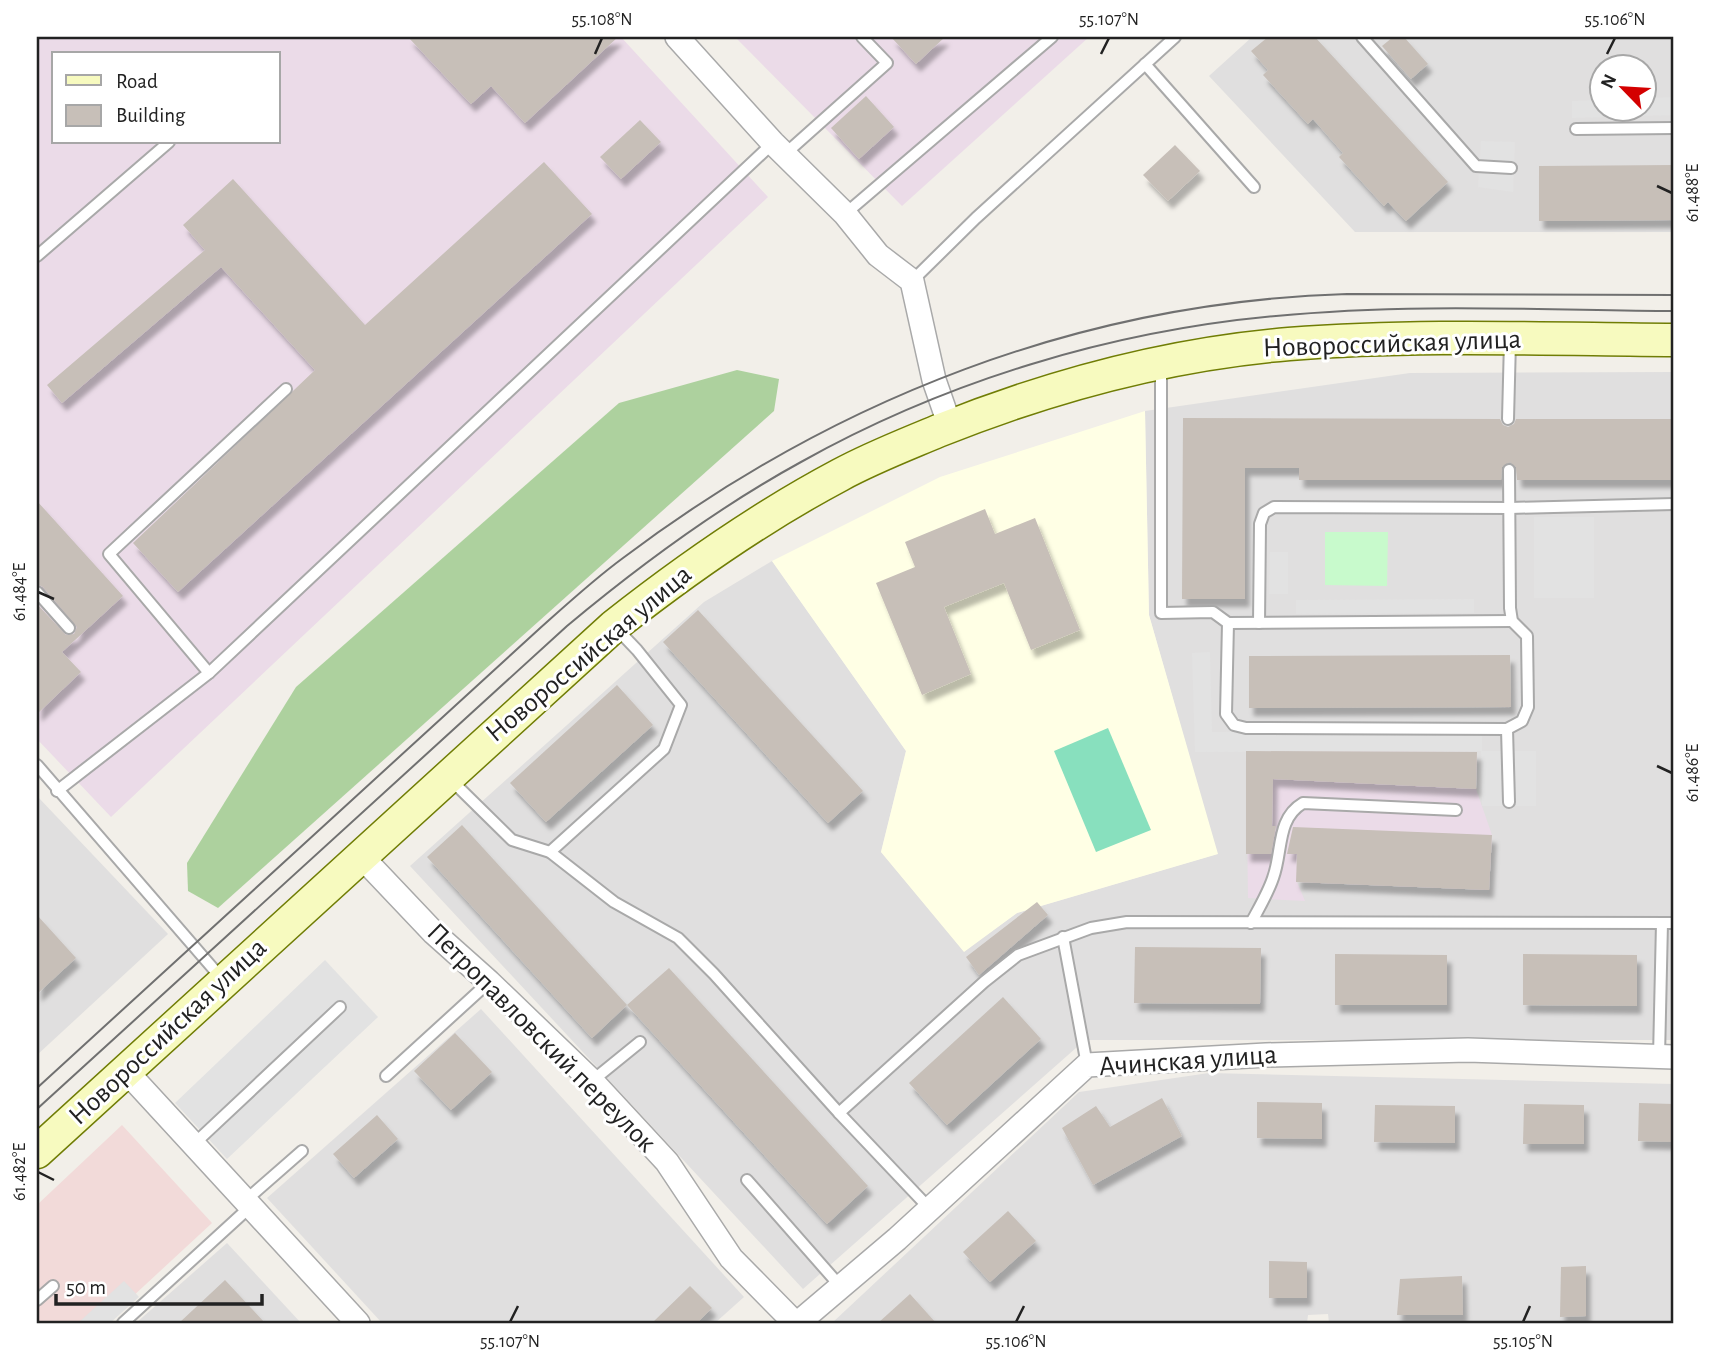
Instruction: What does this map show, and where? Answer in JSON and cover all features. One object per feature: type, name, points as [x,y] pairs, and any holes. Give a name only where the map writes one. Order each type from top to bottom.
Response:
[{"type":"main road","name":"Новороссийская улица","points":[[37,1153],[360,855],[614,626],[673,580],[785,506],[851,469],[950,426],[1016,402],[1161,362],[1250,349],[1361,339],[1674,340]]},
{"type":"street","points":[[677,37],[779,149],[845,214],[878,255],[912,281],[934,380],[950,426]]},
{"type":"street","name":"Петропавловский переулок","points":[[360,855],[434,933],[592,1081],[667,1162],[731,1258],[796,1323]]},
{"type":"street","name":"Ачинская улица","points":[[796,1323],[930,1209],[1087,1065],[1266,1055],[1468,1050],[1667,1057]]},
{"type":"street","points":[[126,1071],[358,1323]]},
{"type":"lane","points":[[57,791],[209,673],[779,149],[887,63],[862,37]]},
{"type":"lane","points":[[845,214],[1052,37]]},
{"type":"lane","points":[[912,281],[976,218],[1175,37]]},
{"type":"lane","points":[[1367,38],[1476,166],[1511,168]]},
{"type":"lane","points":[[1146,64],[1254,187]]},
{"type":"lane","points":[[1576,129],[1674,128]]},
{"type":"lane","points":[[37,256],[167,144]]},
{"type":"lane","points":[[1508,419],[1510,339]]},
{"type":"lane","points":[[1161,362],[1161,613],[1213,612],[1228,623],[1512,621]]},
{"type":"lane","points":[[209,673],[109,554],[286,389]]},
{"type":"lane","points":[[1228,623],[1226,714],[1234,725],[1246,728],[1507,729],[1522,721],[1528,707],[1527,636],[1512,621],[1508,470]]},
{"type":"lane","points":[[1259,623],[1260,524],[1264,513],[1274,507],[1510,508],[1674,504]]},
{"type":"lane","points":[[37,592],[69,628]]},
{"type":"lane","points":[[550,852],[664,749],[681,705],[614,626]]},
{"type":"lane","points":[[1507,729],[1509,802]]},
{"type":"lane","points":[[37,765],[224,980]]},
{"type":"lane","points":[[447,776],[512,840],[550,852],[614,902],[678,938],[930,1209]]},
{"type":"lane","points":[[1251,923],[1274,877],[1284,822],[1292,810],[1303,803],[1456,810]]},
{"type":"lane","points":[[839,1113],[992,975],[1018,955],[1091,928],[1127,922],[1674,923]]},
{"type":"lane","points":[[1662,923],[1667,1057]]},
{"type":"lane","points":[[1063,937],[1087,1065]]},
{"type":"lane","points":[[386,1076],[489,982]]},
{"type":"lane","points":[[194,1144],[340,1007]]},
{"type":"lane","points":[[592,1081],[640,1042]]},
{"type":"lane","points":[[123,1323],[302,1151]]},
{"type":"lane","points":[[747,1180],[840,1286]]},
{"type":"lane","points":[[37,1300],[53,1286]]},
{"type":"shaded area","points":[[37,37],[621,37],[768,197],[111,817],[37,739]]},
{"type":"shaded area","points":[[735,37],[1089,37],[902,206]]},
{"type":"shaded area","points":[[1252,37],[1674,37],[1674,232],[1355,232],[1209,76]]},
{"type":"shaded area","points":[[1674,97],[1674,115],[1658,115],[1658,98]]},
{"type":"shaded area","points":[[1588,100],[1588,118],[1572,118],[1572,101]]},
{"type":"shaded area","points":[[1481,141],[1515,142],[1513,192],[1478,187]]},
{"type":"shaded area","points":[[1674,372],[1674,1040],[1085,1040],[803,1289],[410,866],[704,602],[772,561],[906,751],[881,852],[964,951],[1017,913],[1217,854],[1149,615],[1145,411],[1410,373]]},
{"type":"shaded area","points":[[1145,411],[1149,615],[1218,854],[1017,913],[964,952],[881,852],[906,751],[772,561],[940,477]]},
{"type":"shaded area","points":[[1534,517],[1594,517],[1594,598],[1534,598]]},
{"type":"shaded area","points":[[1270,552],[1288,552],[1288,594],[1269,594]]},
{"type":"shaded area","points":[[1474,599],[1474,613],[1296,614],[1296,600]]},
{"type":"shaded area","points":[[1210,652],[1212,732],[1482,731],[1482,751],[1536,751],[1536,806],[1482,806],[1481,751],[1195,752],[1192,653]]},
{"type":"shaded area","points":[[1246,751],[1477,752],[1476,789],[1492,835],[1489,890],[1297,882],[1305,901],[1248,898]]},
{"type":"shaded area","points":[[37,796],[168,934],[37,1055]]},
{"type":"shaded area","points":[[325,960],[378,1017],[227,1159],[175,1103]]},
{"type":"shaded area","points":[[481,1009],[744,1297],[715,1323],[382,1323],[267,1198]]},
{"type":"shaded area","points":[[1209,1073],[1674,1084],[1674,1323],[1329,1323],[1328,1314],[1308,1315],[1307,1323],[832,1323],[1079,1092]]},
{"type":"shaded area","points":[[122,1125],[212,1223],[104,1323],[37,1323],[37,1205]]},
{"type":"shaded area","points":[[227,1243],[301,1323],[136,1323]]},
{"type":"shaded area","points":[[124,1281],[139,1297],[110,1323],[78,1323]]},
{"type":"green space","points":[[737,370],[779,379],[774,411],[218,908],[188,891],[187,863],[296,687],[619,403]]},
{"type":"green space","points":[[1325,532],[1388,532],[1387,586],[1325,585]]},
{"type":"green space","points":[[1108,728],[1151,830],[1096,852],[1054,751]]},
{"type":"building","points":[[408,37],[618,37],[525,123],[491,86],[471,104]]},
{"type":"building","points":[[891,37],[945,37],[916,64]]},
{"type":"building","points":[[1268,37],[1315,37],[1448,182],[1406,221],[1388,202],[1384,206],[1339,157],[1343,153],[1313,119],[1308,124],[1263,75],[1268,70],[1251,51]]},
{"type":"building","points":[[1393,37],[1404,37],[1428,64],[1411,79],[1382,46]]},
{"type":"building","points":[[866,96],[894,127],[859,159],[831,128]]},
{"type":"building","points":[[640,120],[661,142],[621,179],[600,157]]},
{"type":"building","points":[[1175,145],[1200,171],[1168,201],[1143,175]]},
{"type":"building","points":[[544,162],[592,214],[178,592],[133,543],[315,370],[221,267],[62,403],[47,385],[205,250],[183,225],[233,179],[365,325]]},
{"type":"building","points":[[1674,165],[1674,220],[1539,221],[1539,166]]},
{"type":"building","points":[[1183,418],[1500,419],[1503,425],[1508,427],[1514,424],[1516,419],[1674,419],[1674,480],[1517,480],[1516,467],[1510,462],[1502,467],[1501,480],[1299,480],[1299,468],[1245,468],[1245,599],[1182,599]]},
{"type":"building","points":[[37,501],[123,596],[62,652],[81,672],[37,714],[37,604],[66,635],[74,634],[77,627],[43,587],[37,584]]},
{"type":"building","points":[[985,509],[995,534],[1035,518],[1080,630],[1031,650],[1004,583],[944,607],[971,674],[922,695],[876,583],[915,567],[905,542]]},
{"type":"building","points":[[698,610],[863,791],[828,823],[663,642]]},
{"type":"building","points":[[1510,655],[1511,707],[1249,708],[1249,656]]},
{"type":"building","points":[[617,685],[653,725],[546,822],[510,783]]},
{"type":"building","points":[[1246,751],[1477,752],[1476,789],[1273,779],[1272,826],[1276,826],[1271,854],[1246,854]]},
{"type":"building","points":[[462,825],[627,1005],[592,1038],[427,857]]},
{"type":"building","points":[[1293,827],[1492,835],[1489,890],[1296,882],[1297,854],[1287,854]]},
{"type":"building","points":[[1037,902],[1048,915],[979,975],[966,957]]},
{"type":"building","points":[[37,915],[76,958],[37,994]]},
{"type":"building","points":[[1135,947],[1261,948],[1260,1004],[1134,1003]]},
{"type":"building","points":[[1335,954],[1447,955],[1447,1005],[1335,1005]]},
{"type":"building","points":[[1523,954],[1637,955],[1637,1006],[1523,1005]]},
{"type":"building","points":[[669,968],[868,1186],[827,1224],[627,1005]]},
{"type":"building","points":[[1003,997],[1041,1039],[947,1125],[909,1083]]},
{"type":"building","points":[[455,1033],[492,1072],[451,1110],[414,1071]]},
{"type":"building","points":[[1162,1098],[1182,1136],[1093,1185],[1062,1128],[1096,1106],[1110,1127]]},
{"type":"building","points":[[1257,1102],[1322,1103],[1322,1139],[1257,1138]]},
{"type":"building","points":[[1639,1103],[1674,1104],[1674,1142],[1638,1141]]},
{"type":"building","points":[[1524,1104],[1584,1105],[1584,1144],[1523,1144]]},
{"type":"building","points":[[1375,1105],[1455,1106],[1455,1143],[1374,1142]]},
{"type":"building","points":[[377,1115],[398,1139],[354,1178],[333,1154]]},
{"type":"building","points":[[1008,1211],[1036,1241],[990,1282],[963,1252]]},
{"type":"building","points":[[1269,1261],[1307,1262],[1307,1298],[1269,1298]]},
{"type":"building","points":[[1586,1266],[1586,1316],[1560,1317],[1561,1267]]},
{"type":"building","points":[[1462,1276],[1463,1315],[1397,1315],[1400,1279]]},
{"type":"building","points":[[225,1280],[265,1323],[179,1323]]},
{"type":"building","points":[[690,1286],[712,1308],[697,1323],[652,1323]]},
{"type":"building","points":[[910,1294],[936,1323],[878,1323]]},
{"type":"tram line","points":[[37,1088],[601,575],[704,501],[788,451],[875,407],[964,369],[1057,339],[1151,316],[1248,301],[1347,294],[1674,295]]},
{"type":"tram line","points":[[37,1109],[567,626],[651,559],[709,518],[801,462],[856,433],[913,407],[1031,364],[1091,347],[1214,323],[1375,310],[1475,308],[1674,311]]}]
